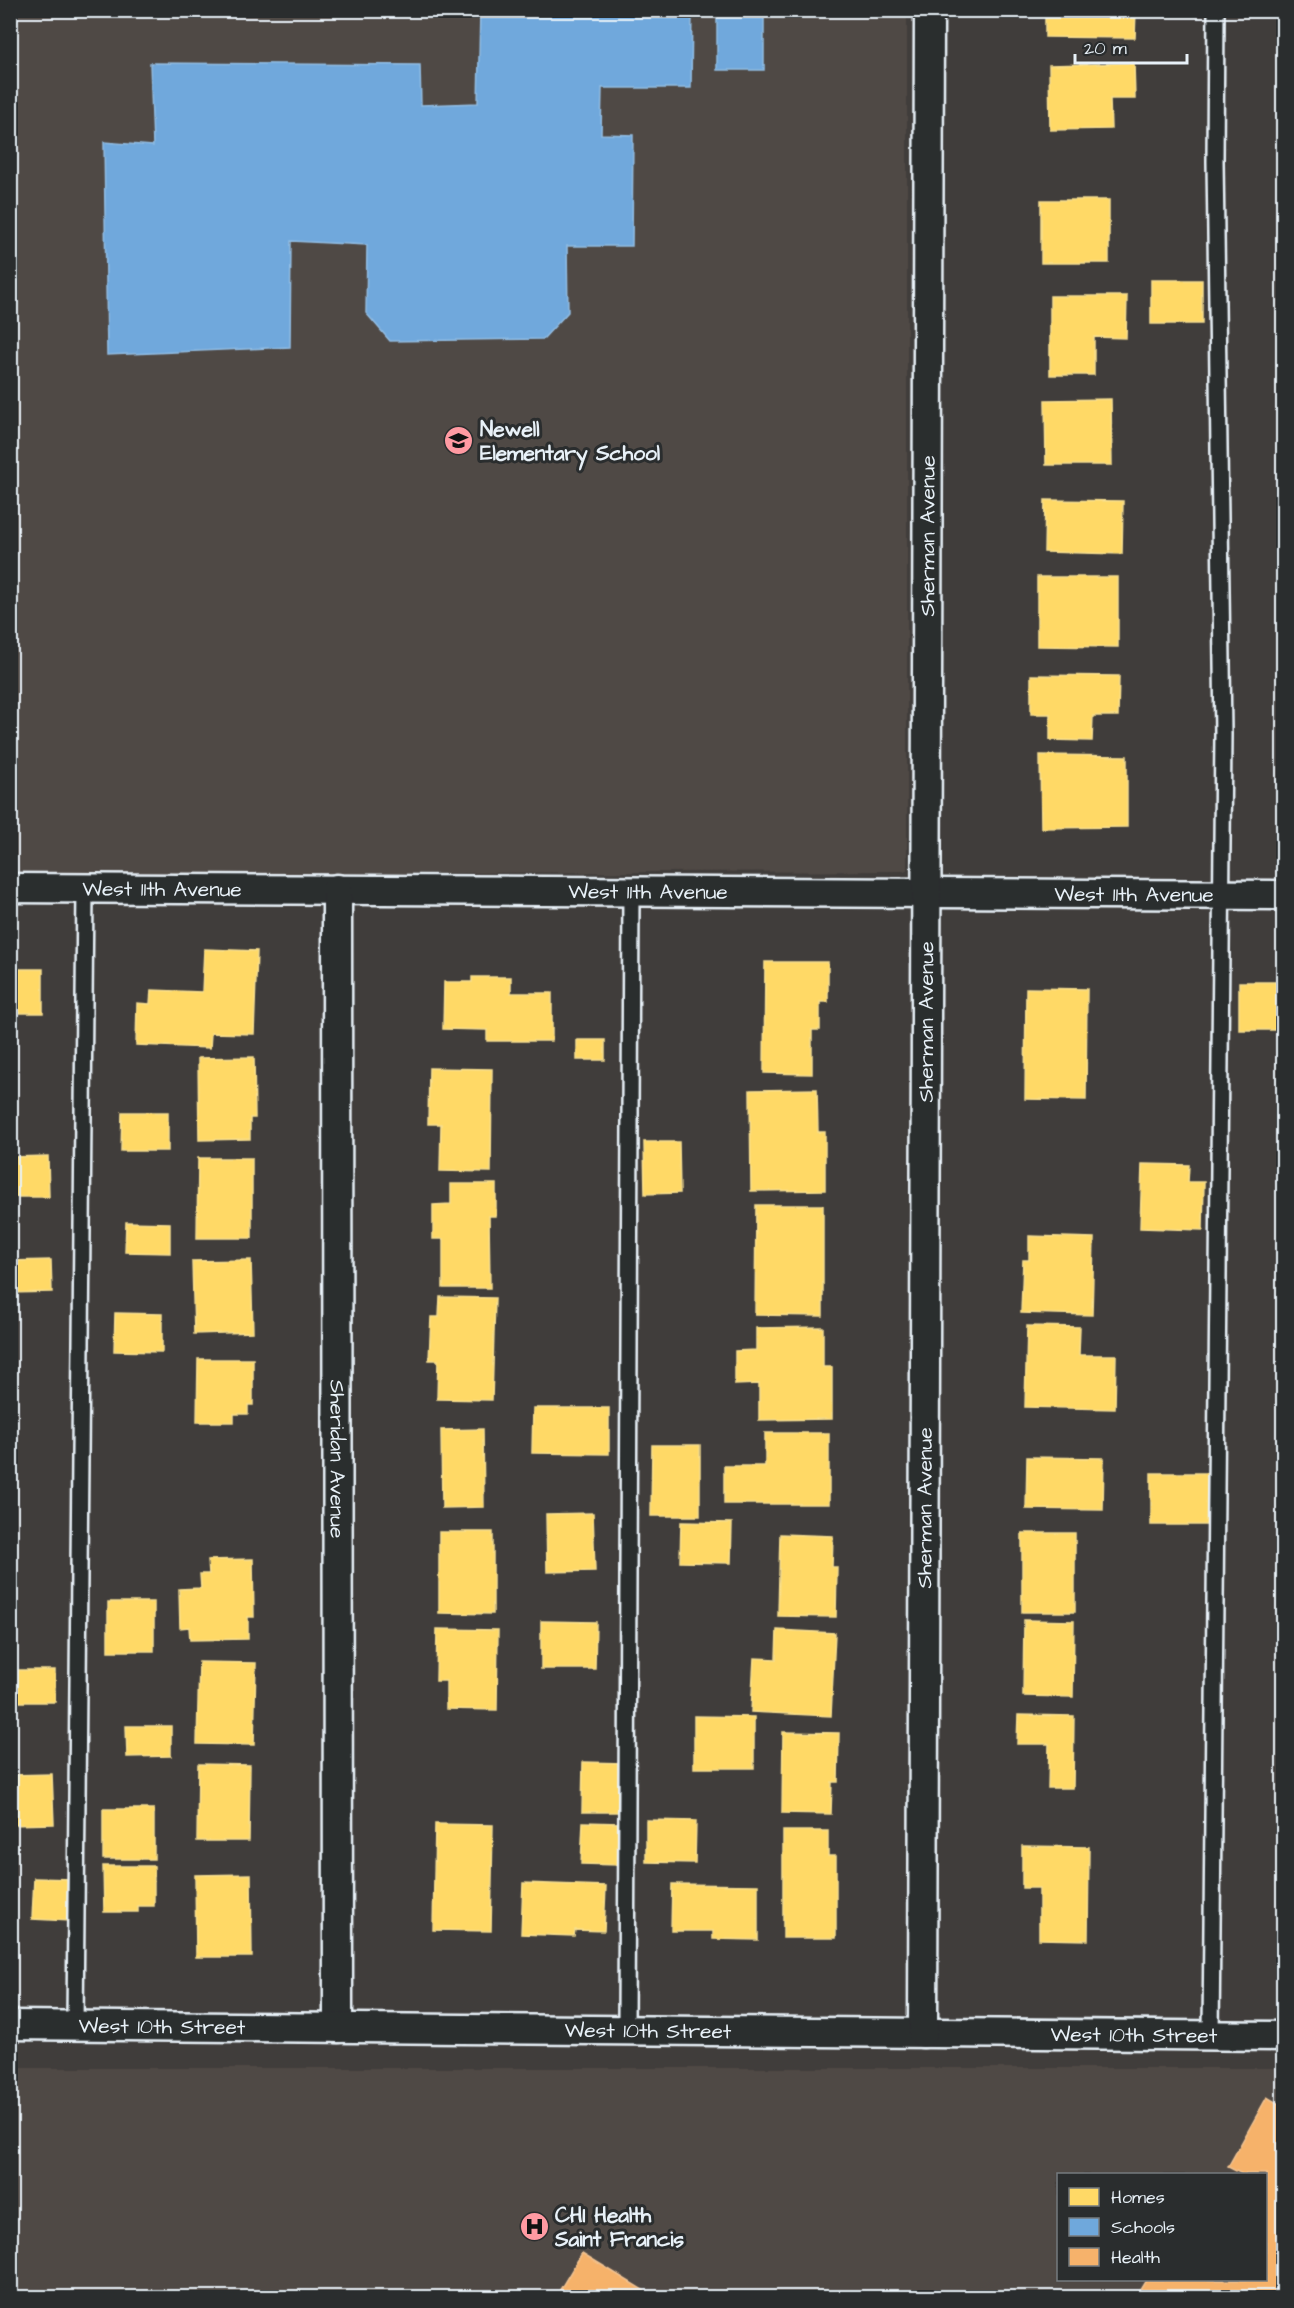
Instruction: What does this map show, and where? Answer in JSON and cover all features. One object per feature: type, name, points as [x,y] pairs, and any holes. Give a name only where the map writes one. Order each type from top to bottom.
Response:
[{"type":"street","name":"Sherman Avenue","points":[[923,2033],[929,10]]},
{"type":"street","name":"West 11th Avenue","points":[[10,888],[1284,895]]},
{"type":"street","name":"Sheridan Avenue","points":[[337,890],[338,2028]]},
{"type":"street","name":"West 10th Street","points":[[10,2025],[1284,2036]]},
{"type":"lane","points":[[1211,2035],[1223,734],[1215,161],[1216,10]]},
{"type":"lane","points":[[75,2026],[86,888]]},
{"type":"lane","points":[[626,2030],[631,891]]},
{"type":"shaded area","name":"Newell Elementary School","points":[[10,11],[907,11],[907,871],[11,875]]},
{"type":"shaded area","name":"CHI Health Saint Francis","points":[[10,2068],[1283,2068],[1283,2297],[11,2297]]},
{"type":"building: Homes","points":[[1045,10],[1136,10],[1135,38],[1045,37]]},
{"type":"building: Homes","points":[[1134,63],[1135,99],[1110,99],[1111,129],[1050,130],[1049,65]]},
{"type":"building: Homes","points":[[1041,200],[1109,200],[1109,263],[1041,263]]},
{"type":"building: Homes","points":[[1151,280],[1202,280],[1202,324],[1151,324]]},
{"type":"building: Homes","points":[[1050,296],[1127,296],[1126,338],[1094,337],[1094,375],[1050,375]]},
{"type":"building: Homes","points":[[1111,399],[1112,465],[1046,465],[1045,400]]},
{"type":"building: Homes","points":[[1045,500],[1123,501],[1122,554],[1044,552]]},
{"type":"building: Homes","points":[[1037,577],[1118,577],[1118,647],[1037,646]]},
{"type":"building: Homes","points":[[1031,675],[1119,676],[1118,716],[1093,716],[1092,741],[1050,740],[1050,714],[1031,714]]},
{"type":"building: Homes","points":[[1040,755],[1127,756],[1127,827],[1041,828]]},
{"type":"building: Homes","points":[[204,949],[257,951],[254,1034],[211,1033],[210,1048],[136,1045],[137,1003],[150,1004],[151,990],[202,992]]},
{"type":"building: Homes","points":[[765,962],[828,962],[828,1002],[820,1002],[820,1030],[812,1030],[812,1074],[764,1073]]},
{"type":"building: Homes","points":[[10,969],[43,969],[43,1013],[10,1013]]},
{"type":"building: Homes","points":[[472,977],[511,977],[511,993],[552,993],[552,1041],[487,1041],[487,1030],[443,1029],[444,982],[472,982]]},
{"type":"building: Homes","points":[[1239,982],[1283,982],[1283,1030],[1239,1030]]},
{"type":"building: Homes","points":[[1026,988],[1087,989],[1086,1100],[1025,1099]]},
{"type":"building: Homes","points":[[577,1040],[605,1040],[605,1060],[577,1060]]},
{"type":"building: Homes","points":[[254,1057],[255,1118],[250,1118],[250,1139],[199,1140],[198,1058]]},
{"type":"building: Homes","points":[[429,1068],[492,1069],[491,1172],[440,1171],[441,1124],[428,1124]]},
{"type":"building: Homes","points":[[817,1089],[818,1132],[825,1132],[825,1190],[751,1191],[750,1090]]},
{"type":"building: Homes","points":[[122,1112],[168,1112],[168,1151],[121,1151]]},
{"type":"building: Homes","points":[[644,1142],[679,1142],[680,1193],[645,1194]]},
{"type":"building: Homes","points":[[48,1156],[49,1197],[10,1197],[10,1157]]},
{"type":"building: Homes","points":[[198,1158],[252,1158],[252,1238],[197,1238]]},
{"type":"building: Homes","points":[[1142,1164],[1189,1165],[1188,1182],[1204,1182],[1203,1230],[1140,1228]]},
{"type":"building: Homes","points":[[451,1184],[496,1184],[496,1216],[489,1216],[490,1288],[443,1288],[443,1239],[433,1239],[433,1205],[451,1204]]},
{"type":"building: Homes","points":[[756,1205],[823,1205],[823,1316],[755,1315]]},
{"type":"building: Homes","points":[[126,1222],[170,1223],[170,1253],[125,1252]]},
{"type":"building: Homes","points":[[1029,1236],[1094,1238],[1092,1315],[1021,1313],[1023,1260],[1029,1260]]},
{"type":"building: Homes","points":[[51,1260],[52,1292],[10,1293],[10,1261]]},
{"type":"building: Homes","points":[[251,1260],[253,1332],[194,1334],[192,1261]]},
{"type":"building: Homes","points":[[440,1297],[495,1298],[492,1400],[437,1399],[438,1360],[429,1360],[431,1317],[439,1317]]},
{"type":"building: Homes","points":[[115,1313],[162,1314],[162,1352],[114,1351]]},
{"type":"building: Homes","points":[[1027,1326],[1080,1327],[1079,1355],[1116,1355],[1115,1409],[1025,1407]]},
{"type":"building: Homes","points":[[823,1327],[823,1367],[832,1367],[832,1419],[759,1420],[759,1384],[735,1385],[735,1351],[756,1350],[756,1328]]},
{"type":"building: Homes","points":[[198,1359],[253,1359],[253,1405],[248,1405],[248,1414],[234,1414],[234,1422],[197,1422]]},
{"type":"building: Homes","points":[[533,1408],[609,1408],[609,1454],[532,1453]]},
{"type":"building: Homes","points":[[483,1429],[484,1507],[442,1508],[441,1430]]},
{"type":"building: Homes","points":[[765,1433],[829,1433],[829,1504],[724,1504],[724,1466],[765,1466]]},
{"type":"building: Homes","points":[[652,1445],[700,1445],[700,1516],[651,1516]]},
{"type":"building: Homes","points":[[1027,1457],[1104,1458],[1103,1510],[1026,1509]]},
{"type":"building: Homes","points":[[1151,1473],[1213,1473],[1213,1525],[1151,1525]]},
{"type":"building: Homes","points":[[593,1513],[595,1571],[547,1572],[546,1514]]},
{"type":"building: Homes","points":[[681,1522],[732,1523],[731,1563],[680,1562]]},
{"type":"building: Homes","points":[[439,1532],[493,1532],[493,1614],[439,1613]]},
{"type":"building: Homes","points":[[1022,1533],[1075,1533],[1075,1612],[1022,1612]]},
{"type":"building: Homes","points":[[780,1534],[833,1536],[832,1567],[837,1567],[836,1617],[778,1616]]},
{"type":"building: Homes","points":[[253,1559],[254,1617],[248,1617],[248,1639],[190,1640],[189,1627],[180,1628],[179,1589],[201,1588],[200,1574],[209,1574],[208,1560]]},
{"type":"building: Homes","points":[[108,1602],[154,1602],[154,1651],[108,1651]]},
{"type":"building: Homes","points":[[1024,1620],[1074,1621],[1073,1697],[1023,1696]]},
{"type":"building: Homes","points":[[541,1621],[596,1622],[595,1669],[541,1669]]},
{"type":"building: Homes","points":[[437,1629],[498,1630],[497,1710],[446,1709],[446,1681],[436,1681]]},
{"type":"building: Homes","points":[[777,1630],[835,1633],[831,1716],[751,1712],[754,1658],[776,1659]]},
{"type":"building: Homes","points":[[199,1662],[256,1663],[254,1745],[197,1744]]},
{"type":"building: Homes","points":[[17,1670],[55,1670],[55,1702],[17,1702]]},
{"type":"building: Homes","points":[[1018,1715],[1074,1716],[1073,1788],[1048,1788],[1049,1744],[1017,1744]]},
{"type":"building: Homes","points":[[694,1716],[754,1717],[754,1768],[694,1768]]},
{"type":"building: Homes","points":[[126,1726],[171,1726],[171,1756],[127,1757]]},
{"type":"building: Homes","points":[[783,1732],[839,1733],[838,1782],[832,1782],[831,1814],[782,1813]]},
{"type":"building: Homes","points":[[583,1762],[624,1763],[623,1812],[582,1812]]},
{"type":"building: Homes","points":[[198,1764],[250,1765],[249,1841],[197,1841]]},
{"type":"building: Homes","points":[[52,1774],[54,1824],[10,1825],[10,1775]]},
{"type":"building: Homes","points":[[103,1809],[154,1809],[154,1859],[103,1859]]},
{"type":"building: Homes","points":[[646,1820],[696,1821],[695,1863],[646,1862]]},
{"type":"building: Homes","points":[[583,1822],[620,1823],[619,1865],[581,1864]]},
{"type":"building: Homes","points":[[435,1824],[493,1825],[491,1931],[433,1930]]},
{"type":"building: Homes","points":[[783,1831],[828,1831],[828,1856],[836,1856],[836,1938],[783,1938]]},
{"type":"building: Homes","points":[[1022,1846],[1089,1847],[1088,1940],[1039,1939],[1039,1888],[1022,1888]]},
{"type":"building: Homes","points":[[103,1866],[154,1866],[154,1906],[138,1906],[138,1912],[104,1912]]},
{"type":"building: Homes","points":[[251,1874],[252,1957],[196,1957],[195,1875]]},
{"type":"building: Homes","points":[[34,1878],[72,1879],[70,1921],[32,1919]]},
{"type":"building: Homes","points":[[523,1883],[606,1886],[604,1931],[575,1930],[574,1936],[521,1934]]},
{"type":"building: Homes","points":[[672,1884],[758,1885],[758,1940],[713,1939],[713,1931],[671,1931]]},
{"type":"building: Schools","points":[[480,10],[692,10],[691,88],[602,88],[601,134],[633,135],[632,246],[567,246],[568,312],[543,339],[390,341],[366,313],[367,245],[291,241],[290,347],[107,355],[104,142],[153,146],[150,63],[420,65],[421,105],[478,103]]},
{"type":"building: Schools","points":[[717,15],[764,15],[764,70],[717,70]]},
{"type":"building: Health","points":[[1267,2097],[1284,2107],[1284,2298],[1135,2298],[1145,2281],[1267,2281],[1267,2173],[1240,2173],[1228,2167]]},
{"type":"building: Health","points":[[582,2253],[656,2298],[555,2298]]},
{"type":"place","name":"Newell Elementary School","points":[[459,441]]},
{"type":"place","name":"CHI Health Saint Francis","points":[[534,2227]]}]
